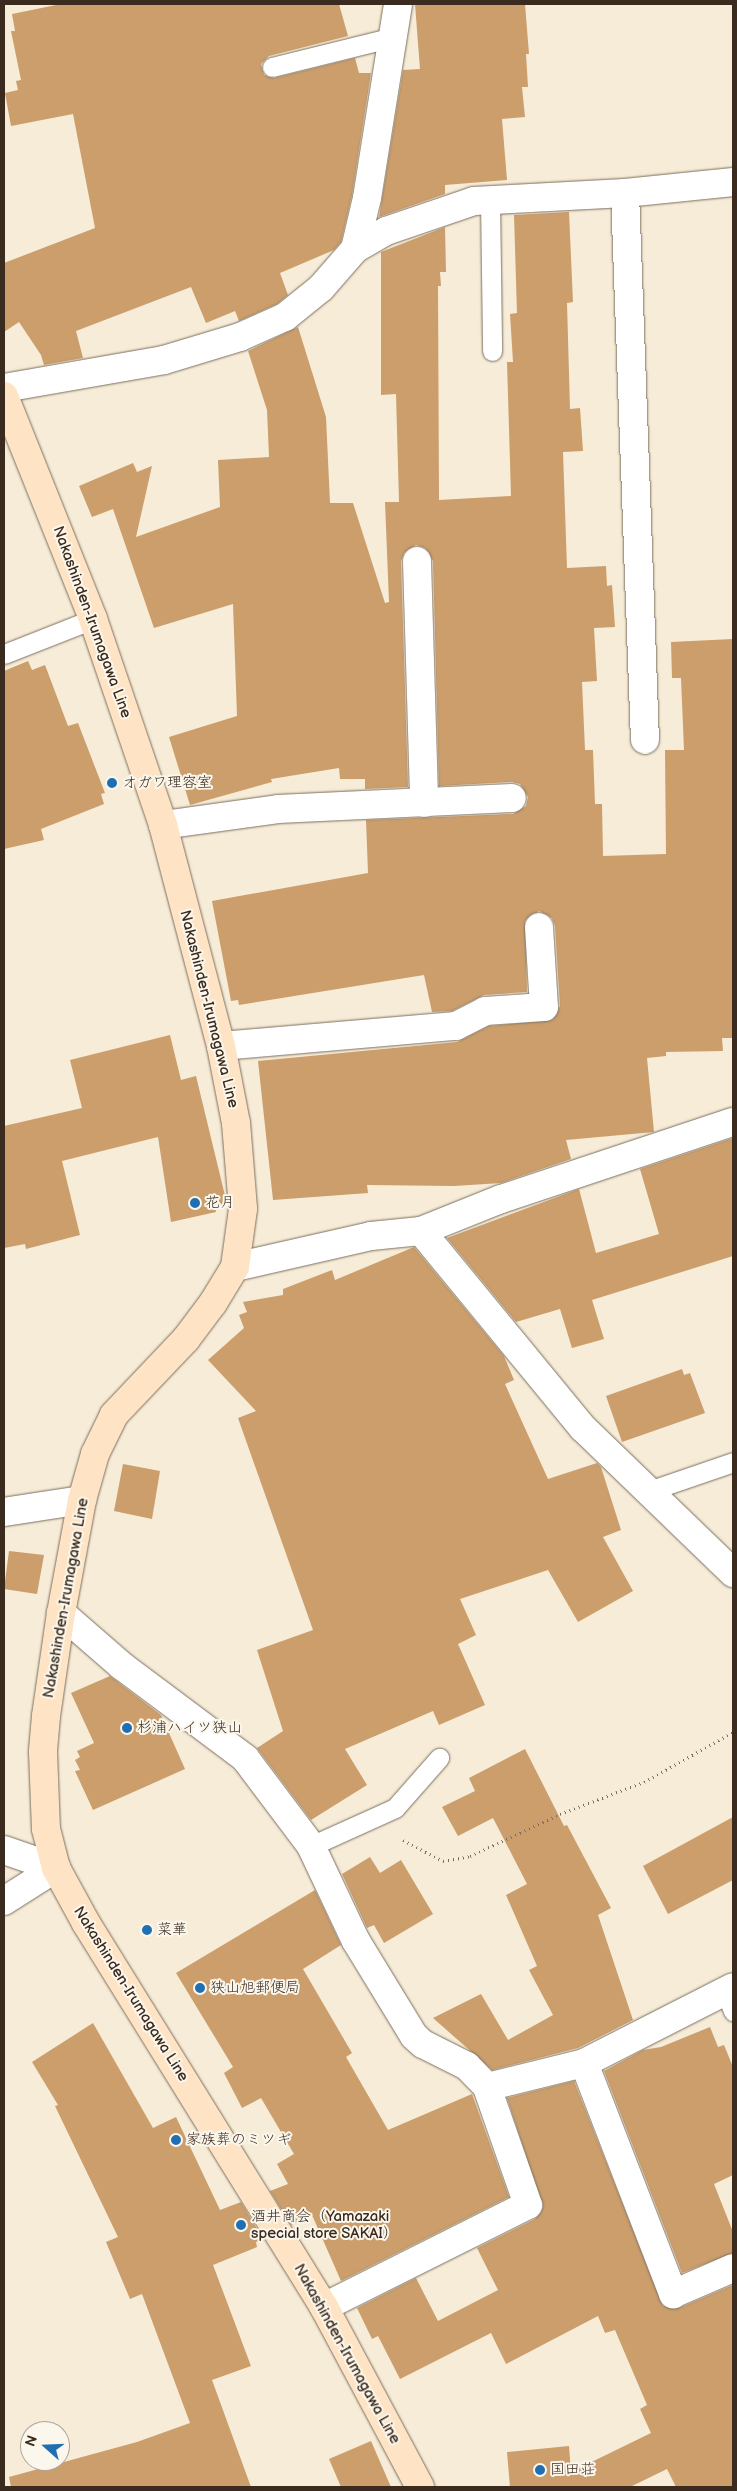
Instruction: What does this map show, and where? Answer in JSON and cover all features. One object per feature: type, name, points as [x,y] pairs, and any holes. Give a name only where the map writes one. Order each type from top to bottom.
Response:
[{"type":"main road","name":"Nakashinden-Irumagawa Line","points":[[4,396],[93,620],[163,825],[221,1046],[236,1122],[243,1209],[235,1267],[213,1304],[186,1339],[114,1415],[95,1454],[82,1500],[60,1613],[43,1752],[46,1829],[56,1868],[86,1923],[324,2307],[420,2487]]},
{"type":"street","points":[[355,249],[367,198],[398,4]]},
{"type":"street","points":[[4,388],[164,360],[240,338],[285,317],[321,288],[355,249],[386,232],[424,217],[474,201],[625,193],[733,182]]},
{"type":"street","points":[[625,193],[645,740]]},
{"type":"street","points":[[417,561],[424,803]]},
{"type":"street","points":[[163,825],[278,809],[512,798]]},
{"type":"street","points":[[221,1046],[456,1026],[485,1011],[544,1007],[539,927]]},
{"type":"street","points":[[235,1267],[371,1236],[421,1232],[501,1199],[733,1122]]},
{"type":"street","points":[[421,1232],[583,1428],[733,1573]]},
{"type":"street","points":[[4,1512],[82,1500]]},
{"type":"street","points":[[60,1613],[122,1666],[245,1758],[311,1846],[356,1941],[414,2036],[423,2044],[467,2066],[487,2087],[528,2205],[324,2307]]},
{"type":"street","points":[[4,1850],[56,1868]]},
{"type":"street","points":[[4,1901],[56,1868]]},
{"type":"street","points":[[487,2087],[584,2063],[731,1997]]},
{"type":"street","points":[[584,2063],[672,2294],[733,2268]]},
{"type":"lane","points":[[272,67],[393,37]]},
{"type":"lane","points":[[490,199],[492,351]]},
{"type":"lane","points":[[4,654],[93,620]]},
{"type":"lane","points":[[649,1491],[733,1462]]},
{"type":"lane","points":[[311,1846],[395,1808],[439,1758]]},
{"type":"path","points":[[366,1821],[443,1861],[470,1856],[560,1814],[644,1782],[733,1732]]},
{"type":"building","points":[[61,4],[339,4],[348,36],[269,56],[261,64],[264,75],[274,78],[355,58],[359,73],[371,73],[352,195],[341,242],[334,250],[280,273],[288,295],[277,304],[239,321],[235,311],[206,323],[191,287],[76,331],[83,358],[44,365],[41,355],[19,322],[4,332],[4,263],[95,228],[73,114],[11,126],[5,93],[18,90],[16,81],[21,80],[11,31],[15,31],[12,14]]},
{"type":"building","points":[[415,4],[525,4],[529,54],[526,54],[528,87],[522,87],[525,117],[502,119],[507,180],[445,185],[445,194],[379,217],[403,70],[420,69]]},
{"type":"building","points":[[569,212],[573,302],[567,303],[570,409],[580,408],[583,451],[563,452],[567,568],[606,566],[607,586],[612,585],[615,627],[594,628],[597,681],[582,682],[585,750],[593,750],[595,804],[602,804],[603,856],[666,854],[665,750],[684,750],[681,678],[672,678],[671,642],[733,639],[732,1038],[722,1038],[723,1051],[666,1052],[666,1056],[647,1058],[654,1132],[566,1140],[571,1159],[501,1183],[454,1186],[367,1185],[368,1193],[273,1200],[258,1061],[457,1042],[489,1026],[552,1020],[560,1006],[555,926],[552,918],[539,911],[525,921],[527,992],[484,995],[452,1011],[432,1012],[424,975],[239,1005],[238,1000],[231,1001],[212,901],[368,873],[366,820],[513,814],[526,806],[528,797],[520,784],[512,782],[439,786],[433,561],[425,548],[416,545],[404,553],[401,561],[408,787],[365,789],[365,779],[340,779],[339,768],[271,779],[272,782],[190,805],[169,737],[237,716],[233,604],[154,628],[113,509],[92,517],[79,486],[133,463],[137,472],[152,466],[136,537],[220,507],[218,460],[269,457],[267,410],[248,351],[298,327],[326,417],[330,503],[353,503],[385,603],[389,602],[385,502],[399,502],[396,394],[381,395],[381,252],[445,227],[446,272],[440,272],[441,286],[438,286],[439,500],[511,496],[507,362],[513,362],[510,314],[517,313],[514,215]]},
{"type":"building","points":[[28,661],[32,670],[45,665],[68,726],[78,723],[105,793],[101,794],[104,804],[41,829],[44,840],[4,849],[4,671]]},
{"type":"building","points":[[170,1035],[181,1080],[196,1076],[227,1204],[215,1205],[216,1212],[171,1222],[158,1137],[62,1161],[80,1235],[26,1249],[25,1244],[4,1248],[4,1126],[82,1108],[70,1060]]},
{"type":"building","points":[[733,1138],[733,1256],[592,1300],[604,1339],[572,1348],[560,1309],[516,1322],[447,1238],[579,1189],[596,1253],[659,1234],[640,1169]]},
{"type":"building","points":[[414,1247],[504,1356],[514,1380],[505,1384],[548,1479],[597,1463],[601,1467],[621,1530],[603,1537],[633,1591],[578,1622],[548,1570],[460,1599],[476,1635],[458,1644],[485,1705],[439,1725],[433,1711],[345,1749],[367,1785],[311,1820],[257,1748],[283,1731],[257,1650],[313,1630],[238,1418],[256,1411],[208,1360],[244,1328],[239,1315],[247,1312],[243,1302],[283,1295],[283,1289],[332,1270],[335,1280]]},
{"type":"building","points":[[682,1369],[684,1375],[690,1373],[705,1413],[622,1442],[606,1396]]},
{"type":"building","points":[[123,1464],[160,1471],[152,1519],[114,1511]]},
{"type":"building","points":[[9,1551],[44,1555],[37,1594],[4,1589]]},
{"type":"building","name":"杉浦ハイツ狭山","points":[[110,1676],[161,1715],[185,1769],[93,1810],[75,1771],[80,1770],[75,1760],[80,1757],[77,1751],[94,1743],[71,1693]]},
{"type":"building","points":[[525,1749],[564,1826],[567,1825],[611,1908],[598,1915],[633,2020],[578,2048],[492,2070],[433,2018],[481,1994],[508,2040],[553,2015],[529,1970],[537,1966],[506,1895],[527,1884],[493,1818],[458,1836],[442,1807],[475,1791],[469,1778]]},
{"type":"building","points":[[733,1817],[733,1880],[668,1914],[643,1866]]},
{"type":"building","points":[[370,1857],[380,1873],[401,1860],[433,1914],[384,1943],[374,1925],[367,1928],[342,1874]]},
{"type":"building","points":[[315,1890],[341,1945],[303,1969],[352,2053],[346,2057],[388,2130],[472,2094],[509,2197],[341,2281],[312,2215],[291,2225],[270,2191],[288,2184],[277,2164],[294,2154],[261,2098],[242,2108],[224,2073],[233,2067],[176,1973]]},
{"type":"building","points":[[93,2023],[153,2128],[176,2117],[220,2210],[241,2202],[263,2239],[256,2242],[257,2247],[213,2265],[251,2366],[212,2380],[251,2487],[11,2487],[9,2477],[31,2471],[70,2471],[70,2460],[137,2442],[190,2423],[142,2294],[130,2299],[106,2242],[118,2237],[55,2106],[58,2105],[32,2062]]},
{"type":"building","points":[[710,2027],[718,2047],[724,2045],[733,2067],[733,2175],[714,2184],[733,2232],[733,2253],[682,2273],[604,2071],[643,2050],[661,2047]]},
{"type":"building","points":[[574,2081],[663,2306],[679,2308],[733,2285],[733,2487],[676,2487],[667,2469],[630,2487],[510,2487],[507,2452],[569,2446],[571,2472],[651,2433],[640,2409],[647,2405],[615,2330],[605,2333],[598,2316],[506,2364],[491,2333],[400,2379],[378,2336],[372,2339],[357,2308],[416,2278],[438,2321],[498,2290],[477,2248],[535,2219],[543,2207],[507,2098]]},
{"type":"building","points":[[371,2441],[391,2487],[341,2487],[329,2459]]},
{"type":"place","name":"オガワ理容室","points":[[112,783]]},
{"type":"place","name":"花月","points":[[195,1203]]},
{"type":"place","name":"杉浦ハイツ狭山","points":[[127,1728]]},
{"type":"place","name":"菜華","points":[[147,1930]]},
{"type":"place","name":"狭山旭郵便局","points":[[200,1988]]},
{"type":"place","name":"家族葬のミツギ","points":[[176,2140]]},
{"type":"place","name":"酒井商会（Yamazaki special store SAKAI）","points":[[241,2225]]},
{"type":"place","name":"国田荘","points":[[540,2470]]}]
